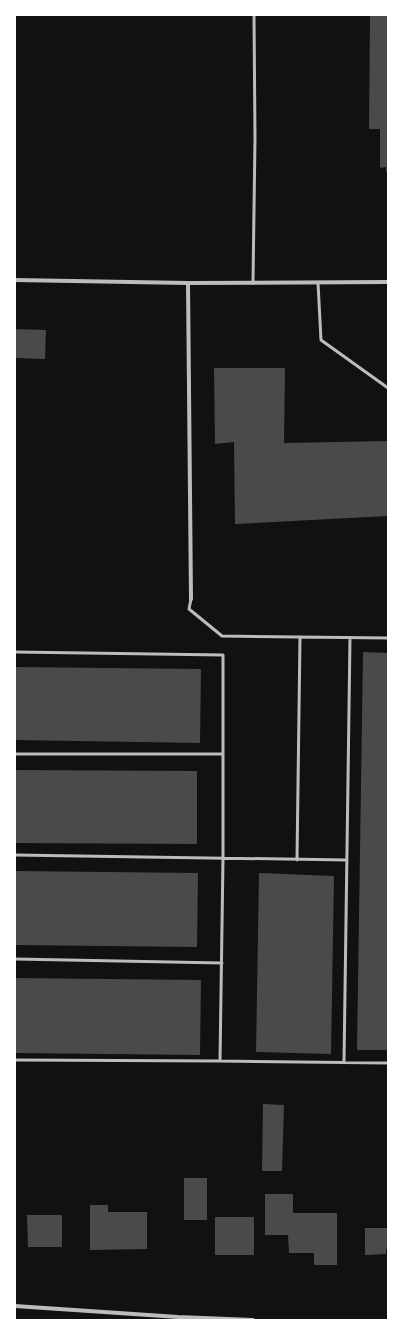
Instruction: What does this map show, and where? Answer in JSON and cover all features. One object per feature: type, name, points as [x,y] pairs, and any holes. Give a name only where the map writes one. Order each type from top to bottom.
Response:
[{"type":"street","points":[[15,280],[188,283],[388,282]]},
{"type":"street","points":[[188,283],[191,599]]},
{"type":"street","points":[[15,1306],[195,1319],[253,1320]]},
{"type":"lane","points":[[253,283],[255,138],[254,15]]},
{"type":"lane","points":[[318,283],[321,340],[388,388]]},
{"type":"lane","points":[[191,599],[189,609],[222,636],[388,638]]},
{"type":"lane","points":[[297,860],[300,637]]},
{"type":"lane","points":[[344,1062],[350,638]]},
{"type":"lane","points":[[15,652],[223,655],[223,858],[220,1061]]},
{"type":"lane","points":[[15,754],[223,754]]},
{"type":"lane","points":[[15,855],[347,860]]},
{"type":"lane","points":[[15,959],[222,963]]},
{"type":"lane","points":[[15,1060],[388,1063]]},
{"type":"building","points":[[370,15],[388,15],[388,172],[386,172],[386,167],[380,168],[380,129],[369,129]]},
{"type":"building","points":[[15,329],[46,330],[45,359],[15,358]]},
{"type":"building","points":[[214,368],[285,368],[284,443],[388,441],[388,516],[235,524],[234,442],[215,444]]},
{"type":"building","points":[[363,652],[388,653],[387,1050],[357,1050]]},
{"type":"building","points":[[15,667],[201,669],[200,743],[15,740]]},
{"type":"building","points":[[15,770],[197,771],[197,844],[15,843]]},
{"type":"building","points":[[15,871],[198,873],[197,947],[15,945]]},
{"type":"building","points":[[259,873],[334,876],[331,1054],[256,1052]]},
{"type":"building","points":[[15,978],[201,980],[200,1055],[15,1053]]},
{"type":"building","points":[[263,1104],[284,1105],[282,1171],[262,1171]]},
{"type":"building","points":[[184,1178],[207,1178],[207,1220],[184,1220]]},
{"type":"building","points":[[265,1194],[293,1194],[293,1213],[337,1213],[337,1265],[314,1265],[314,1253],[289,1253],[288,1235],[265,1235]]},
{"type":"building","points":[[90,1205],[108,1205],[108,1212],[147,1212],[147,1249],[90,1250]]},
{"type":"building","points":[[27,1215],[62,1215],[62,1247],[28,1247]]},
{"type":"building","points":[[215,1217],[254,1217],[254,1255],[215,1255]]},
{"type":"building","points":[[365,1228],[387,1228],[388,1249],[386,1249],[386,1254],[365,1255]]}]
